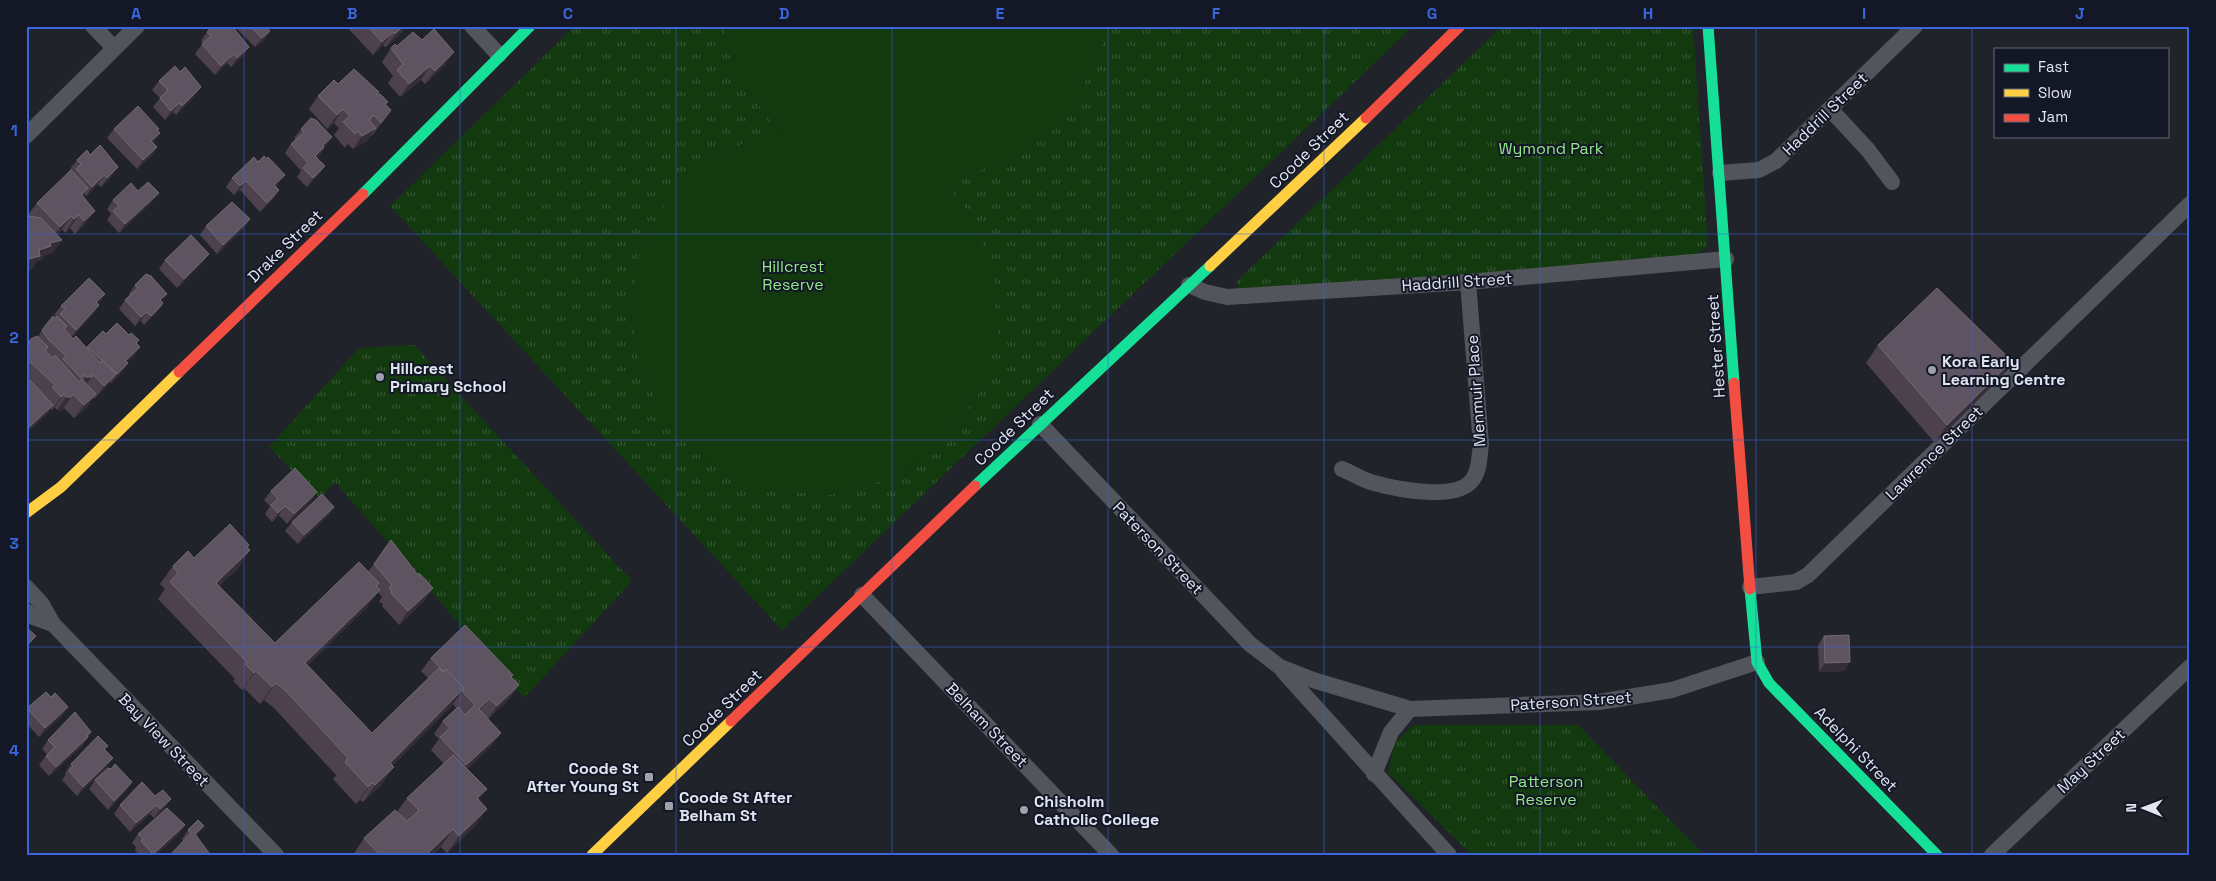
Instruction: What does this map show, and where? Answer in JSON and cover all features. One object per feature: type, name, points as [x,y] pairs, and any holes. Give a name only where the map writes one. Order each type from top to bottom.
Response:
[{"type":"street","points":[[93,26],[114,48]]},
{"type":"street","points":[[26,136],[137,26]]},
{"type":"street","points":[[472,26],[499,55]]},
{"type":"street","name":"Drake Street","points":[[30,518],[404,154],[499,55],[530,26]]},
{"type":"street","name":"Coode Street","points":[[592,855],[1040,424],[1284,197],[1460,26]]},
{"type":"street","name":"Hester Street","points":[[1708,26],[1757,662]]},
{"type":"street","name":"Haddrill Street","points":[[1720,173],[1758,170],[1768,167],[1776,161],[1915,26]]},
{"type":"street","points":[[1830,109],[1868,150],[1892,182]]},
{"type":"street","name":"Lawrence Street","points":[[1750,587],[1796,582],[1808,575],[2190,204]]},
{"type":"street","name":"Haddrill Street","points":[[1189,285],[1205,292],[1227,297],[1468,282],[1726,259]]},
{"type":"street","name":"Menmuir Place","points":[[1342,469],[1372,482],[1420,492],[1457,489],[1472,481],[1478,470],[1480,445],[1468,282]]},
{"type":"street","name":"Paterson Street","points":[[1040,424],[1250,644],[1280,667],[1374,774],[1449,855]]},
{"type":"street","name":"Bay View Street","points":[[26,587],[41,603],[53,624],[276,855]]},
{"type":"street","name":"Belham Street","points":[[862,595],[1111,855]]},
{"type":"street","name":"Bay View Street","points":[[26,612],[33,617],[53,624]]},
{"type":"street","name":"Paterson Street","points":[[1280,667],[1312,680],[1410,709],[1599,702],[1672,690],[1757,662]]},
{"type":"street","name":"Adelphi Street","points":[[1757,662],[1769,683],[1937,855]]},
{"type":"street","name":"May Street","points":[[1992,855],[2190,667]]},
{"type":"street","points":[[1374,774],[1391,732],[1410,709]]},
{"type":"green space","name":"Hillcrest Reserve","points":[[575,26],[1413,26],[782,630],[390,206]]},
{"type":"green space","points":[[722,26],[1106,26],[1098,62],[1063,117],[1013,158],[952,181],[942,182],[970,213],[993,271],[997,333],[979,393],[942,444],[890,479],[830,495],[768,490],[714,466],[670,426],[642,374],[631,316],[639,257],[665,204],[707,162],[760,135],[781,132],[773,125],[735,72]]},
{"type":"green space","name":"Wymond Park","points":[[1502,26],[1693,26],[1708,246],[1689,260],[1243,296],[1236,282]]},
{"type":"green space","points":[[414,345],[632,581],[524,698],[335,482],[320,499],[269,447],[359,348]]},
{"type":"green space","name":"Patterson Reserve","points":[[1414,725],[1578,725],[1704,855],[1472,855],[1388,773],[1394,743]]},
{"type":"building","points":[[213,26],[232,26],[249,47],[237,58],[234,54],[221,66],[202,44],[211,36],[207,32]]},
{"type":"building","points":[[249,26],[267,26],[270,31],[262,38]]},
{"type":"building","points":[[367,26],[403,26],[395,34],[393,32],[382,42]]},
{"type":"building","points":[[434,29],[454,52],[435,71],[430,66],[409,84],[397,70],[403,64],[391,48],[395,44],[397,46],[413,32],[422,40]]},
{"type":"building","points":[[175,66],[180,72],[185,67],[201,87],[182,106],[179,103],[171,111],[160,98],[168,90],[159,81]]},
{"type":"building","points":[[354,69],[379,92],[376,95],[380,94],[388,102],[385,104],[391,110],[381,123],[374,115],[369,120],[376,128],[362,136],[358,131],[355,134],[343,122],[350,116],[343,109],[337,115],[318,96],[334,80],[338,84]]},
{"type":"building","points":[[138,106],[159,129],[157,130],[160,133],[151,141],[157,147],[143,160],[114,129]]},
{"type":"building","points":[[311,118],[316,120],[332,137],[315,156],[325,166],[313,178],[303,168],[308,163],[291,144],[304,132],[301,129]]},
{"type":"building","points":[[100,145],[118,167],[107,178],[104,175],[92,187],[76,169],[81,164],[77,160],[87,150],[90,155]]},
{"type":"building","points":[[264,156],[267,159],[268,157],[285,175],[274,185],[279,190],[267,203],[246,181],[240,186],[232,178],[254,157],[258,162]]},
{"type":"building","points":[[71,170],[88,188],[81,194],[95,211],[84,221],[79,215],[74,219],[71,216],[60,227],[37,203]]},
{"type":"building","points":[[148,182],[159,193],[125,224],[113,211],[119,206],[113,200],[131,183],[138,191]]},
{"type":"building","points":[[232,202],[250,219],[223,245],[206,226]]},
{"type":"building","points":[[26,217],[41,218],[62,240],[50,243],[51,246],[39,250],[40,256],[26,260]]},
{"type":"building","points":[[191,235],[209,254],[184,279],[165,260]]},
{"type":"building","points":[[146,274],[151,276],[167,294],[160,300],[163,303],[161,306],[151,316],[147,312],[141,317],[125,300],[138,288],[135,285]]},
{"type":"building","points":[[89,278],[105,294],[96,302],[99,305],[76,330],[60,314],[65,309],[61,306]]},
{"type":"building","name":"Kora Early Learning Centre","points":[[1937,288],[2012,361],[1947,425],[1878,345]]},
{"type":"building","points":[[53,316],[55,318],[57,316],[67,326],[64,329],[73,339],[76,336],[100,363],[102,360],[116,374],[104,386],[93,374],[92,377],[86,377],[85,375],[81,378],[63,359],[66,356],[48,339],[42,330]]},
{"type":"building","points":[[117,323],[129,335],[131,333],[139,340],[136,343],[140,347],[125,361],[128,363],[117,374],[87,347],[103,331],[106,334]]},
{"type":"building","points":[[37,336],[48,347],[45,350],[52,358],[55,355],[79,382],[82,379],[96,394],[84,405],[73,394],[71,397],[66,397],[64,394],[61,397],[52,387],[55,385],[28,360],[30,359],[26,355],[26,348],[30,344],[31,339]]},
{"type":"building","points":[[30,380],[53,405],[29,427],[26,424],[26,383]]},
{"type":"building","points":[[295,468],[317,492],[294,514],[285,506],[278,513],[271,505],[278,499],[271,491]]},
{"type":"building","points":[[322,494],[334,507],[304,535],[292,522]]},
{"type":"building","points":[[230,524],[249,545],[247,547],[250,550],[216,583],[275,643],[359,562],[379,583],[376,586],[380,590],[305,663],[372,733],[439,668],[443,672],[446,669],[464,688],[390,763],[394,767],[375,785],[372,783],[368,787],[345,762],[348,758],[285,690],[276,683],[272,687],[256,671],[254,673],[245,664],[247,662],[170,582],[178,573],[173,566],[188,551],[194,558]]},
{"type":"building","points":[[391,540],[418,575],[419,573],[433,588],[408,611],[391,593],[392,591],[389,588],[392,585],[374,564]]},
{"type":"building","points":[[465,625],[513,675],[511,677],[519,685],[497,706],[489,699],[479,709],[501,733],[466,765],[440,737],[450,728],[443,721],[458,707],[465,715],[475,705],[462,691],[464,688],[446,669],[444,672],[431,658]]},
{"type":"building","points":[[26,627],[36,636],[26,646]]},
{"type":"building","points":[[1849,635],[1850,662],[1825,663],[1824,636]]},
{"type":"building","points":[[46,692],[51,697],[55,693],[68,707],[45,728],[27,708]]},
{"type":"building","points":[[75,712],[91,732],[56,767],[46,756],[55,747],[48,740]]},
{"type":"building","points":[[98,736],[108,746],[104,749],[113,758],[83,787],[69,771],[73,766],[71,764]]},
{"type":"building","points":[[453,755],[487,789],[477,798],[487,809],[459,836],[453,829],[426,855],[380,855],[364,838],[395,810],[407,821],[413,816],[419,810],[407,798]]},
{"type":"building","points":[[115,764],[132,782],[114,801],[95,780]]},
{"type":"building","points":[[142,782],[155,796],[163,790],[171,799],[160,809],[157,805],[136,823],[120,805]]},
{"type":"building","points":[[167,808],[185,825],[153,854],[141,841],[143,839],[138,834]]},
{"type":"building","points":[[198,820],[204,826],[195,834],[209,853],[207,855],[170,855],[191,833],[188,830]]},
{"type":"traffic: fast","points":[[363,194],[530,26]]},
{"type":"traffic: fast","points":[[1708,26],[1734,383]]},
{"type":"traffic: fast","points":[[975,486],[1210,266]]},
{"type":"traffic: fast","points":[[1750,589],[1757,662],[1769,683],[1937,855]]},
{"type":"traffic: slow","points":[[1210,266],[1366,118]]},
{"type":"traffic: slow","points":[[26,513],[61,487],[179,372]]},
{"type":"traffic: slow","points":[[592,855],[731,721]]},
{"type":"traffic: jam","points":[[1366,118],[1460,26]]},
{"type":"traffic: jam","points":[[179,372],[363,194]]},
{"type":"traffic: jam","points":[[1734,383],[1750,589]]},
{"type":"traffic: jam","points":[[731,721],[975,486]]},
{"type":"place","name":"Kora Early Learning Centre","points":[[1932,370]]},
{"type":"place","name":"Hillcrest Primary School","points":[[380,377]]},
{"type":"place","name":"Coode St After Young St","points":[[649,777]]},
{"type":"place","name":"Coode St After Belham St","points":[[669,806]]},
{"type":"place","name":"Chisholm Catholic College","points":[[1024,810]]}]
